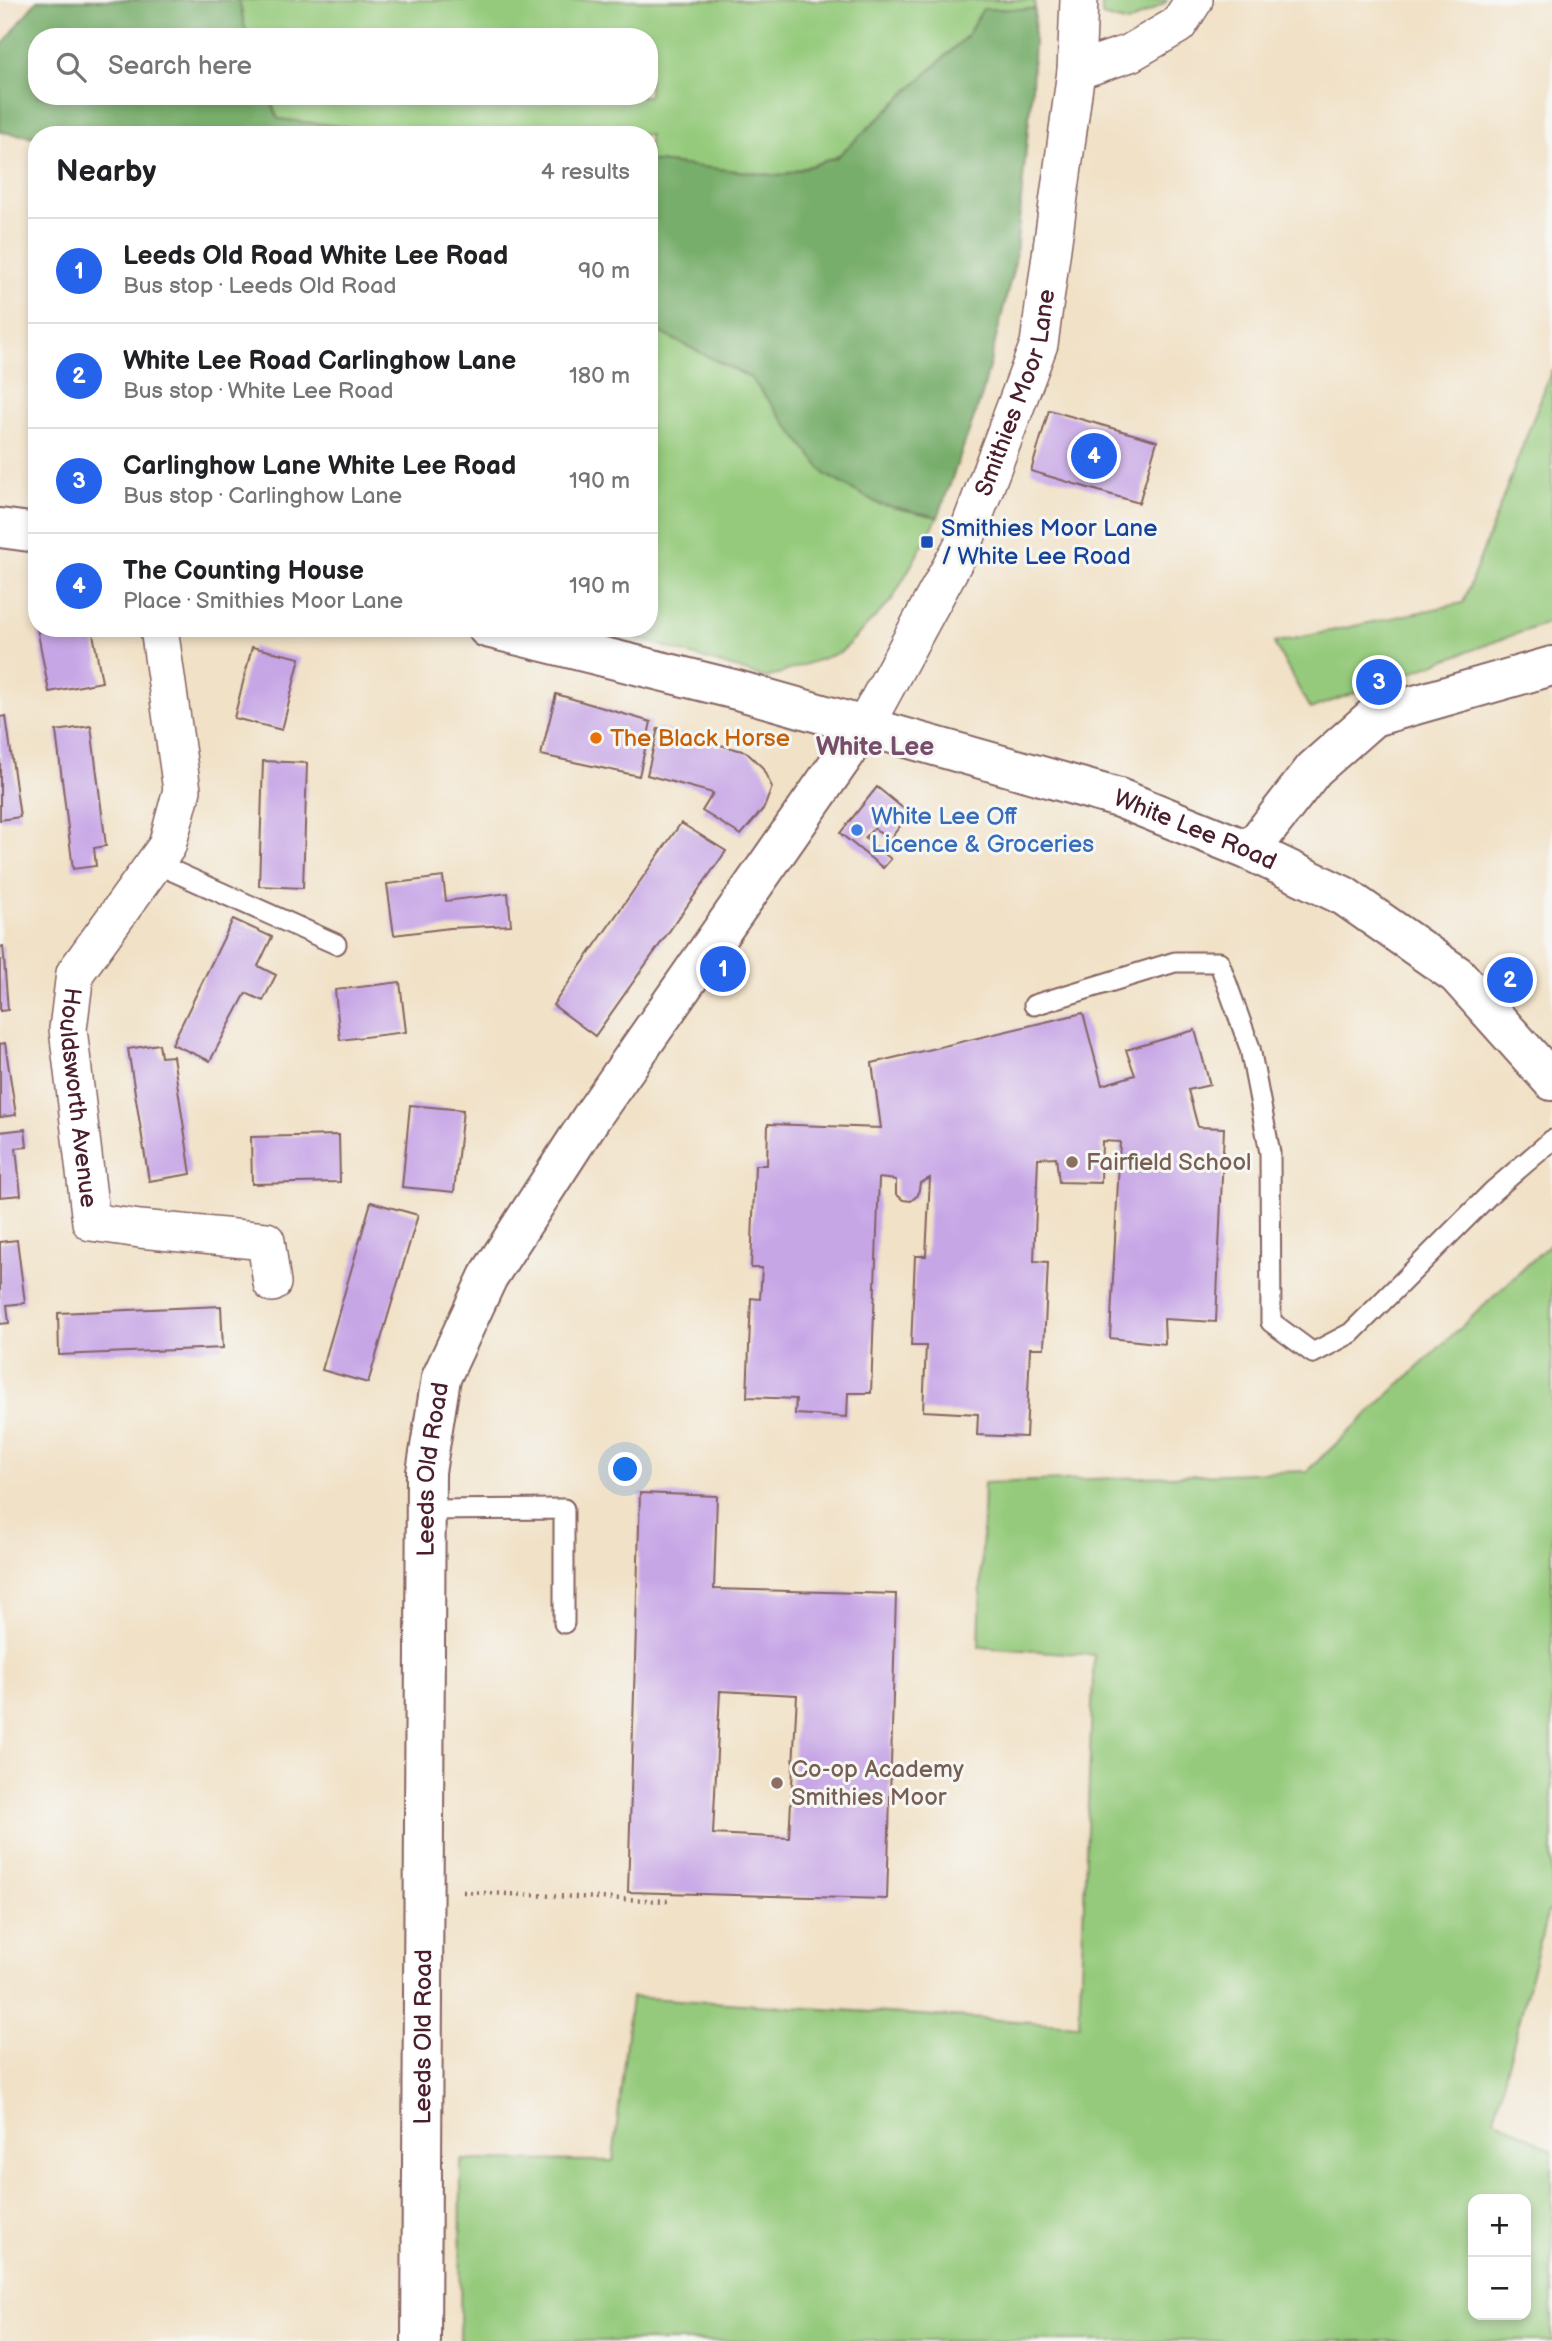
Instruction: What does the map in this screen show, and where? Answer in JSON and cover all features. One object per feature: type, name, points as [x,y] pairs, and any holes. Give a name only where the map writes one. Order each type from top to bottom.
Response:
[{"type":"street","name":"Smithies Moor Lane","points":[[864,727],[964,543],[1039,344],[1076,71],[1079,0]]},
{"type":"street","points":[[1076,71],[1130,53],[1178,25],[1194,0]]},
{"type":"street","points":[[0,528],[28,532]]},
{"type":"street","name":"Houldsworth Avenue","points":[[160,637],[183,790],[167,846],[75,973],[68,1029],[76,1225],[266,1241],[272,1283]]},
{"type":"street","name":"White Lee Road","points":[[523,637],[737,690],[1119,798],[1250,851],[1344,896],[1457,975],[1552,1081]]},
{"type":"street","points":[[1250,851],[1314,769],[1373,717],[1552,666]]},
{"type":"street","name":"Leeds Old Road","points":[[421,2341],[426,1472],[441,1378],[488,1277],[591,1118],[864,727]]},
{"type":"lane","points":[[155,863],[336,944]]},
{"type":"lane","points":[[1034,1005],[1175,962],[1219,961],[1250,1048],[1270,1153],[1271,1322],[1313,1353],[1351,1333],[1493,1191],[1552,1140]]},
{"type":"lane","points":[[426,1510],[564,1509],[564,1623]]},
{"type":"path","points":[[424,1890],[668,1901]]},
{"type":"green space","points":[[37,0],[239,0],[245,28],[28,28],[28,105],[273,105],[278,119],[339,126],[28,126],[28,136],[0,132],[0,48]]},
{"type":"green space","points":[[239,0],[1035,0],[1035,9],[983,9],[966,37],[837,157],[780,176],[658,162],[658,126],[339,126],[278,119],[273,105],[658,105],[658,28],[245,28]]},
{"type":"green space","points":[[1102,0],[1167,0],[1128,23],[1102,16]]},
{"type":"green space","points":[[983,9],[1035,9],[1032,88],[1015,262],[982,395],[938,517],[879,504],[826,475],[751,378],[658,332],[658,162],[780,176],[837,157],[966,37]]},
{"type":"green space","points":[[658,332],[751,378],[826,475],[879,504],[938,517],[892,600],[841,652],[767,678],[633,637],[658,637]]},
{"type":"green space","points":[[1552,369],[1552,621],[1310,709],[1274,643],[1463,603]]},
{"type":"green space","points":[[1552,1242],[1552,1912],[1548,1911],[1494,2118],[1552,2150],[1552,2341],[460,2341],[461,2160],[613,2161],[631,1997],[1079,2025],[1094,1655],[979,1647],[984,1483],[1307,1471]]},
{"type":"building","points":[[1049,410],[1157,441],[1139,503],[1031,471]]},
{"type":"building","points":[[39,637],[94,637],[102,682],[49,692]]},
{"type":"building","points":[[252,647],[300,658],[282,730],[234,718]]},
{"type":"building","name":"The Black Horse","points":[[556,694],[651,722],[639,776],[541,755]]},
{"type":"building","points":[[6,716],[20,817],[0,820],[0,717]]},
{"type":"building","points":[[91,726],[106,846],[94,848],[96,866],[73,869],[56,731]]},
{"type":"building","points":[[658,728],[746,752],[762,767],[772,787],[764,808],[741,835],[702,811],[713,793],[647,775]]},
{"type":"building","points":[[263,761],[307,763],[303,888],[259,886]]},
{"type":"building","name":"White Lee Off Licence & Groceries","points":[[877,787],[910,814],[889,840],[874,828],[865,838],[891,859],[883,868],[840,833]]},
{"type":"building","points":[[681,823],[726,851],[595,1036],[553,1005]]},
{"type":"building","points":[[443,877],[446,901],[508,893],[511,925],[450,928],[394,935],[387,884]]},
{"type":"building","points":[[233,919],[272,937],[258,966],[276,975],[263,1001],[246,993],[210,1061],[172,1044]]},
{"type":"building","points":[[3,946],[8,1010],[0,1011],[0,947]]},
{"type":"building","points":[[400,982],[406,1032],[340,1040],[335,990]]},
{"type":"building","points":[[1083,1013],[1102,1085],[1135,1075],[1126,1050],[1195,1030],[1210,1085],[1188,1090],[1198,1127],[1224,1128],[1216,1322],[1164,1319],[1165,1344],[1110,1338],[1120,1142],[1102,1141],[1101,1183],[1059,1182],[1056,1157],[1038,1158],[1034,1261],[1048,1262],[1044,1348],[1030,1348],[1026,1437],[977,1435],[978,1414],[923,1411],[926,1346],[911,1346],[915,1256],[926,1256],[930,1178],[920,1183],[918,1195],[911,1201],[903,1200],[896,1194],[896,1180],[879,1178],[871,1393],[848,1393],[847,1417],[795,1414],[796,1399],[747,1397],[751,1298],[760,1299],[762,1268],[751,1268],[755,1165],[767,1165],[768,1124],[881,1128],[872,1063]]},
{"type":"building","points":[[5,1043],[16,1115],[0,1117],[0,1044]]},
{"type":"building","points":[[159,1044],[161,1057],[173,1056],[191,1174],[149,1181],[128,1049]]},
{"type":"building","points":[[410,1105],[463,1110],[454,1192],[402,1187]]},
{"type":"building","points":[[25,1129],[27,1147],[16,1148],[21,1195],[0,1197],[0,1132]]},
{"type":"building","points":[[339,1135],[340,1182],[252,1184],[251,1137]]},
{"type":"building","points":[[371,1202],[418,1215],[368,1383],[322,1370]]},
{"type":"building","points":[[17,1240],[25,1303],[7,1305],[9,1323],[0,1324],[0,1242]]},
{"type":"building","points":[[221,1306],[223,1348],[59,1355],[58,1313]]},
{"type":"building","points":[[640,1493],[717,1496],[714,1589],[896,1594],[887,1899],[628,1892]],"holes":[[[720,1691],[797,1695],[789,1838],[713,1834]]]},
{"type":"place","name":"The Counting House","points":[[1094,456]]},
{"type":"place","name":"Smithies Moor Lane / White Lee Road","points":[[927,542]]},
{"type":"place","name":"Carlinghow Lane White Lee Road","points":[[1379,682]]},
{"type":"place","name":"The Black Horse","points":[[596,738]]},
{"type":"place","name":"White Lee Off Licence & Groceries","points":[[857,830]]},
{"type":"place","name":"Leeds Old Road White Lee Road","points":[[723,969]]},
{"type":"place","name":"White Lee Road Carlinghow Lane","points":[[1510,980]]},
{"type":"place","name":"Fairfield School","points":[[1072,1162]]},
{"type":"place","name":"Co-op Academy Smithies Moor","points":[[777,1783]]},
{"type":"district","name":"White Lee","points":[[875,747]]}]
